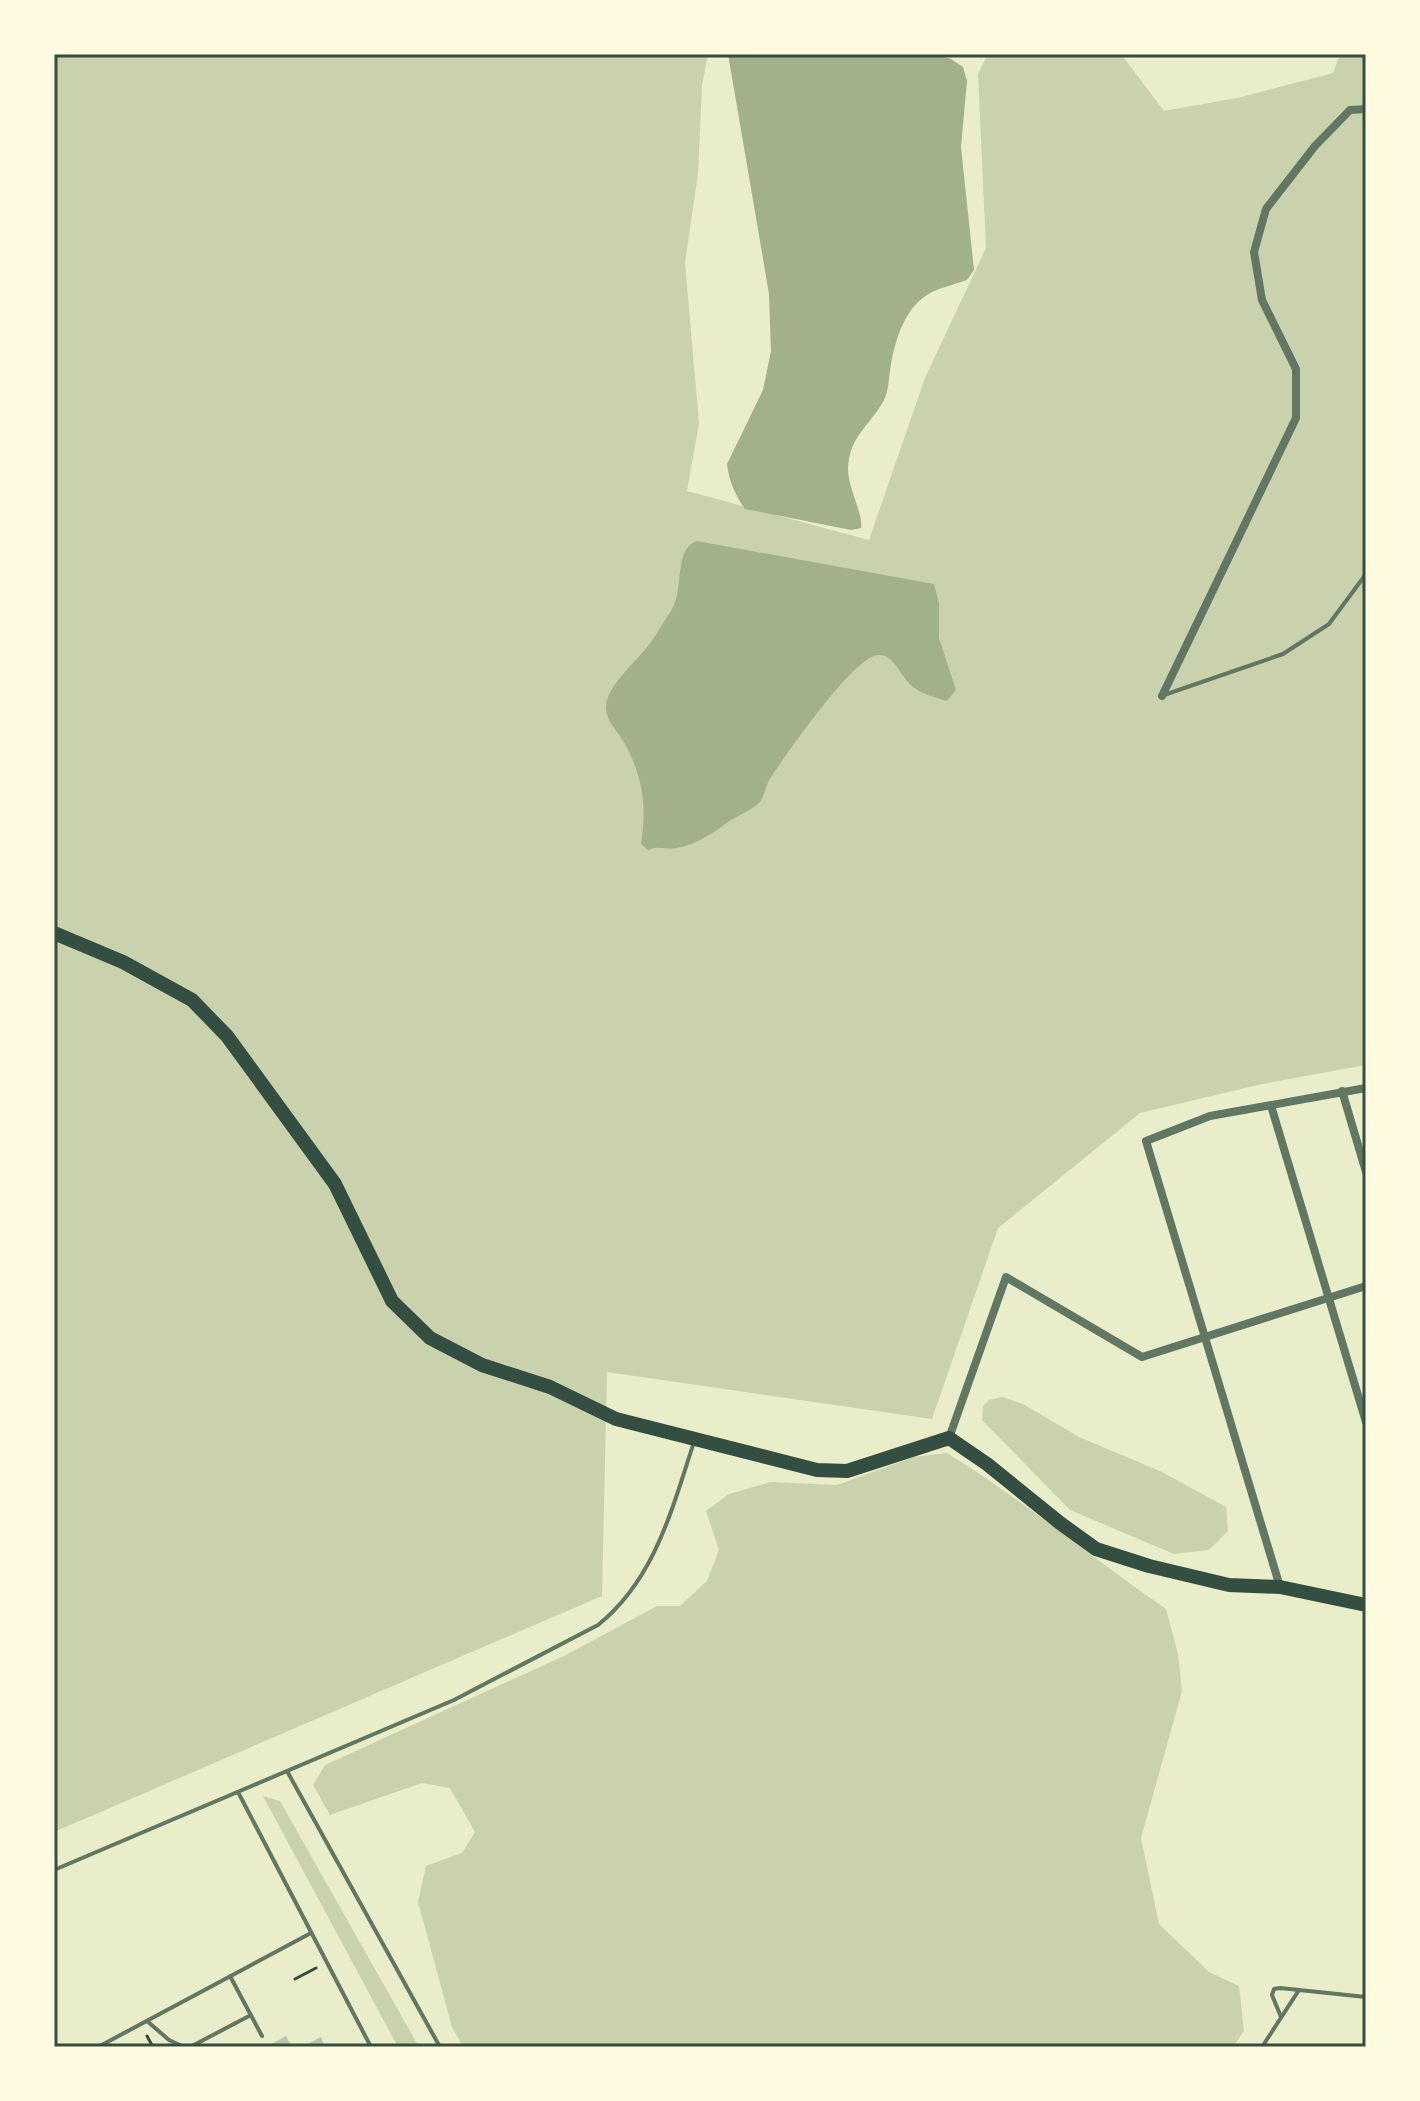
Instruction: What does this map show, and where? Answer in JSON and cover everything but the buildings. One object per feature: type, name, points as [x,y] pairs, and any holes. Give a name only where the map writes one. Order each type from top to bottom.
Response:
[{"type":"main road","points":[[54,933],[123,962],[192,1000],[227,1036],[335,1184],[392,1301],[430,1338],[482,1365],[550,1387],[616,1419],[817,1470],[847,1471],[949,1438],[1096,1549],[1149,1566],[1229,1585],[1280,1587],[1366,1605]]},
{"type":"street","points":[[1162,696],[1296,418],[1296,369],[1262,300],[1254,252],[1266,209],[1315,146],[1350,110],[1366,109]]},
{"type":"street","points":[[1280,1587],[1146,1141],[1210,1116],[1366,1088]]},
{"type":"street","points":[[1342,1091],[1366,1172]]},
{"type":"street","points":[[1272,1109],[1366,1422]]},
{"type":"street","points":[[949,1438],[1006,1277],[1142,1357],[1366,1286]]},
{"type":"lane","points":[[1162,696],[1283,654],[1329,624],[1366,574]]},
{"type":"lane","points":[[54,1870],[454,1700],[598,1625],[614,1612],[642,1579],[665,1532],[695,1439]]},
{"type":"lane","points":[[287,1771],[440,2047]]},
{"type":"lane","points":[[238,1792],[371,2047]]},
{"type":"lane","points":[[98,2047],[312,1933]]},
{"type":"lane","points":[[230,1976],[262,2036]]},
{"type":"lane","points":[[1281,2017],[1272,1995],[1274,1989],[1366,1997]]},
{"type":"lane","points":[[1262,2047],[1299,1990]]},
{"type":"lane","points":[[147,2021],[169,2040],[187,2047],[251,2015]]},
{"type":"path","points":[[295,1979],[327,1962]]},
{"type":"shaded area","points":[[54,54],[708,54],[702,85],[698,174],[685,263],[699,423],[687,491],[869,540],[925,378],[986,248],[978,74],[988,54],[1121,54],[1164,111],[1237,98],[1333,73],[1340,54],[1366,54],[1366,1065],[1262,1084],[1140,1113],[998,1228],[932,1419],[607,1372],[602,1596],[54,1832]]},
{"type":"shaded area","points":[[728,54],[938,55],[963,67],[967,81],[961,147],[974,270],[967,280],[936,290],[923,298],[909,313],[899,333],[886,396],[856,440],[849,458],[849,476],[861,528],[851,530],[745,509],[729,476],[727,464],[763,390],[771,351],[769,294]]},
{"type":"shaded area","points":[[697,541],[934,584],[939,603],[939,638],[956,690],[947,701],[934,697],[913,687],[885,656],[868,659],[838,688],[806,728],[771,777],[758,804],[692,844],[648,850],[641,844],[644,817],[640,781],[625,744],[608,717],[606,706],[618,681],[651,642],[671,611],[685,552]]},
{"type":"shaded area","points":[[1002,1397],[1023,1404],[1079,1437],[1162,1472],[1226,1507],[1228,1531],[1209,1550],[1174,1554],[1070,1510],[982,1420],[983,1406],[989,1400]]},
{"type":"shaded area","points":[[947,1453],[1166,1609],[1178,1654],[1182,1691],[1141,1838],[1159,1924],[1209,1972],[1239,1986],[1244,2031],[1233,2047],[463,2047],[452,2027],[418,1902],[426,1866],[462,1853],[475,1832],[450,1788],[422,1783],[330,1815],[313,1785],[325,1765],[566,1655],[657,1606],[680,1606],[707,1581],[719,1550],[706,1511],[729,1494],[771,1482],[837,1485],[914,1457]]},
{"type":"shaded area","points":[[263,1796],[280,1801],[419,2047],[398,2047]]}]
